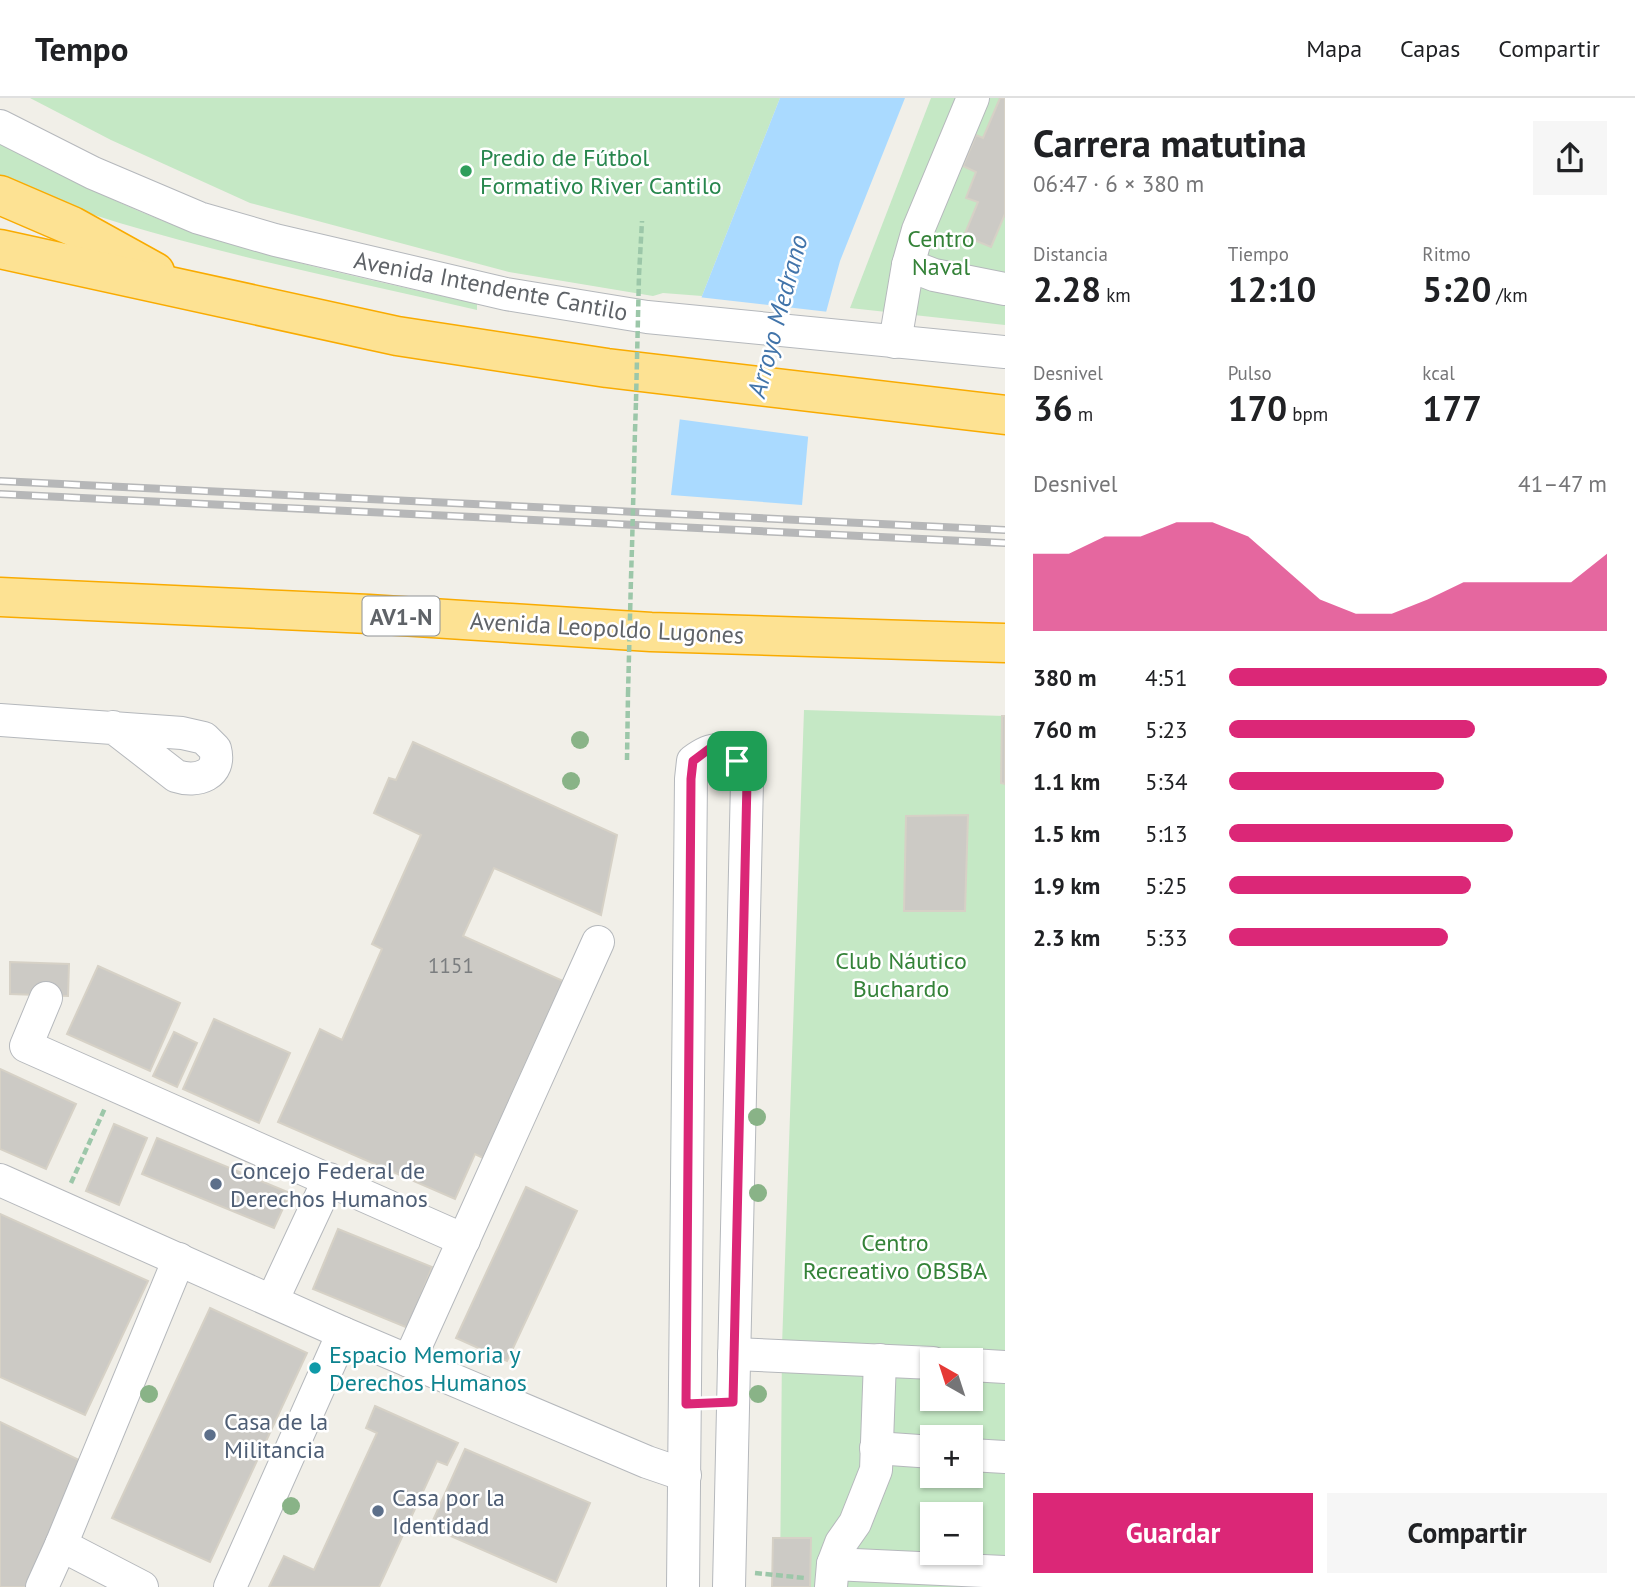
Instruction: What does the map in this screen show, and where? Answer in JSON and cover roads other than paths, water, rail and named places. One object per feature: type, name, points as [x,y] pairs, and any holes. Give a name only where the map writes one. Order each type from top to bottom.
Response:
[{"type":"highway","points":[[0,195],[72,226],[191,292]]},
{"type":"highway","points":[[0,249],[397,336],[676,377],[1005,415]]},
{"type":"highway","name":"Avenida Leopoldo Lugones","points":[[0,597],[369,614],[688,633],[1005,643]]},
{"type":"street","points":[[895,342],[908,265],[918,230],[973,98]]},
{"type":"street","name":"Avenida Intendente Cantilo","points":[[0,126],[93,173],[199,218],[275,240],[506,294],[689,322],[1005,352]]},
{"type":"street","points":[[908,265],[934,275],[1005,289]]},
{"type":"street","points":[[0,720],[113,727]]},
{"type":"street","points":[[683,1587],[691,779],[693,761],[709,749],[725,750],[737,761],[747,781],[729,1578]]},
{"type":"street","points":[[409,1361],[598,942]]},
{"type":"street","points":[[46,998],[26,1046],[464,1240]]},
{"type":"street","points":[[273,1299],[329,1179]]},
{"type":"street","points":[[0,1180],[273,1299],[343,1333],[647,1462],[685,1475]]},
{"type":"street","points":[[42,1587],[179,1259]]},
{"type":"street","points":[[230,1587],[343,1333]]},
{"type":"street","points":[[734,1354],[920,1362]]},
{"type":"street","points":[[880,1360],[876,1470],[855,1523],[841,1543],[832,1577],[1005,1572]]},
{"type":"street","points":[[984,1366],[1005,1367]]},
{"type":"street","points":[[686,1404],[733,1402]]},
{"type":"street","points":[[876,1448],[920,1451]]},
{"type":"street","points":[[983,1456],[1005,1457]]},
{"type":"street","points":[[61,1545],[142,1587]]},
{"type":"water","name":"Arroyo Medrano","points":[[780,98],[905,98],[840,261],[816,349],[802,505],[671,495],[689,340],[702,296]]},
{"type":"railway","points":[[0,481],[1005,530]]},
{"type":"railway","points":[[0,494],[1005,543]]},
{"type":"place","name":"Predio de Fútbol Formativo River Cantilo","points":[[466,171]]},
{"type":"place","name":"Concejo Federal de Derechos Humanos","points":[[216,1184]]},
{"type":"place","name":"Espacio Memoria y Derechos Humanos","points":[[315,1368]]},
{"type":"place","name":"Casa de la Militancia","points":[[210,1435]]},
{"type":"place","name":"Casa por la Identidad","points":[[378,1511]]},
{"type":"park label","name":"Centro Naval","points":[[941,252]]},
{"type":"park label","name":"Club Náutico Buchardo","points":[[901,974]]},
{"type":"park label","name":"Centro Recreativo OBSBA","points":[[895,1256]]}]
